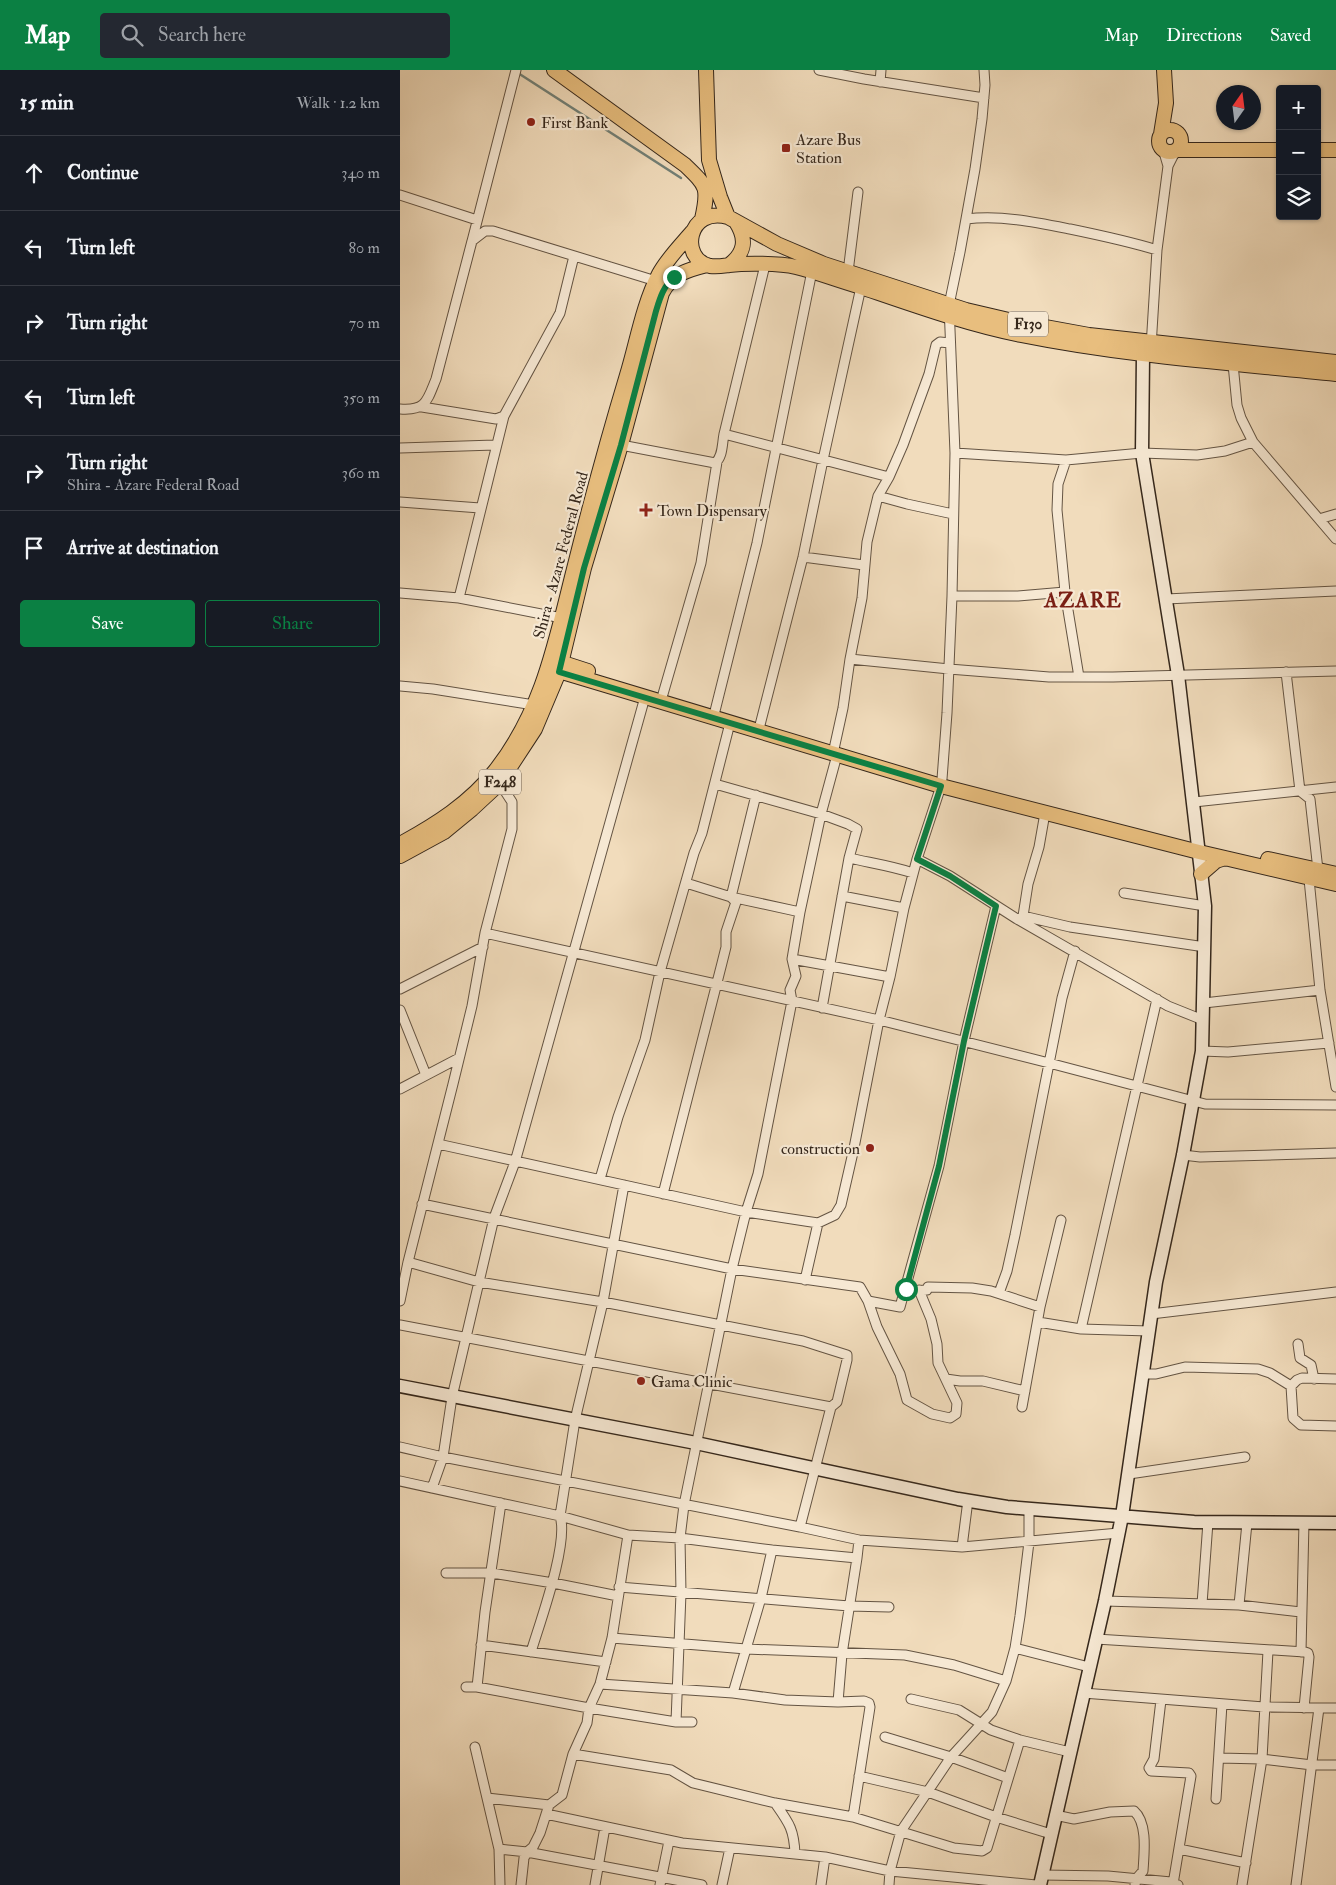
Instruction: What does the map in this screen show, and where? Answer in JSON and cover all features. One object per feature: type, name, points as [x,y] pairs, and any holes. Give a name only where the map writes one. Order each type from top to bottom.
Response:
[{"type":"main road","points":[[554,70],[685,165],[701,180],[705,186],[706,196],[702,219]]},
{"type":"main road","points":[[706,70],[709,160],[720,197],[732,219],[742,230],[744,240],[740,255],[729,265]]},
{"type":"main road","points":[[1164,70],[1166,103],[1171,133],[1182,143],[1172,150]]},
{"type":"main road","points":[[1206,149],[1171,133],[1159,138],[1160,145],[1172,150],[1276,150]]},
{"type":"main road","points":[[1321,150],[1336,150]]},
{"type":"main road","points":[[707,265],[699,260],[693,252],[692,232],[702,219],[710,215],[720,214],[732,219]]},
{"type":"main road","name":"F130","points":[[732,219],[777,244],[824,264],[1019,335],[1233,364],[1336,374]]},
{"type":"main road","name":"Shira - Azare Federal Road","points":[[400,856],[444,832],[460,820],[497,778],[535,729],[551,695],[562,618],[629,388],[656,281],[660,272],[692,232]]},
{"type":"main road","name":"F130","points":[[707,265],[718,267],[729,265],[794,266],[861,288],[949,310]]},
{"type":"main road","name":"Shira - Azare Federal Road","points":[[400,844],[438,823],[497,778],[567,640],[584,568],[621,445],[629,388],[667,283],[684,271],[707,265]]},
{"type":"main road","points":[[1039,1882],[1105,1601],[1119,1533],[1144,1374],[1156,1282],[1183,1155],[1202,1051],[1206,906],[1178,675],[1142,453],[1148,351]]},
{"type":"main road","name":"F130","points":[[1148,351],[1336,362]]},
{"type":"main road","points":[[567,640],[571,656],[586,674],[645,697],[1045,813],[1314,874],[1336,884]]},
{"type":"main road","points":[[555,666],[663,694],[836,752]]},
{"type":"main road","points":[[551,695],[586,674]]},
{"type":"main road","points":[[942,783],[1199,848],[1225,858],[1314,874],[1336,874]]},
{"type":"main road","points":[[1201,874],[1216,861],[1225,858]]},
{"type":"main road","points":[[400,1386],[696,1443],[968,1500],[1029,1508],[1208,1522],[1336,1523]]},
{"type":"street","points":[[819,70],[880,82],[984,98]]},
{"type":"street","points":[[880,82],[881,70]]},
{"type":"street","points":[[438,1144],[746,1212],[818,1223],[834,1215],[841,1205],[904,908],[917,859],[942,783],[948,713],[955,453],[949,310],[966,219],[984,98],[984,70]]},
{"type":"street","points":[[422,407],[428,399],[436,379],[515,74]]},
{"type":"street","points":[[1148,351],[1157,250],[1168,166],[1172,150]]},
{"type":"street","points":[[848,272],[858,192]]},
{"type":"street","points":[[400,195],[477,220]]},
{"type":"street","points":[[966,219],[985,217],[1028,221],[1125,240],[1157,250]]},
{"type":"street","points":[[472,241],[485,232],[493,231],[656,281]]},
{"type":"street","points":[[459,598],[504,416],[560,313],[574,256]]},
{"type":"street","points":[[663,694],[701,563],[717,462],[721,457],[724,434],[765,265]]},
{"type":"street","points":[[715,711],[757,543],[812,271]]},
{"type":"street","points":[[760,725],[803,557],[822,460],[861,288]]},
{"type":"street","points":[[676,1722],[681,1592],[680,1538],[684,1505],[732,1269],[746,1212],[758,1174],[792,1001],[790,990],[796,976],[792,958],[800,912],[836,752],[850,659],[862,598],[867,542],[878,496],[889,477],[903,445],[929,374],[936,346],[940,342],[950,343]]},
{"type":"street","points":[[1233,364],[1241,418],[1253,442],[1336,539]]},
{"type":"street","points":[[400,409],[422,407],[496,419],[504,416]]},
{"type":"street","points":[[724,434],[889,477]]},
{"type":"street","points":[[955,453],[1066,460],[1142,453],[1197,455],[1225,451],[1253,442]]},
{"type":"street","points":[[400,448],[496,445]]},
{"type":"street","points":[[621,445],[717,462]]},
{"type":"street","points":[[1066,460],[1058,484],[1057,510],[1065,592],[1079,677]]},
{"type":"street","points":[[878,496],[953,514]]},
{"type":"street","points":[[400,502],[480,508]]},
{"type":"street","points":[[1319,519],[1336,514]]},
{"type":"street","points":[[803,557],[864,565]]},
{"type":"street","points":[[1166,599],[1336,591]]},
{"type":"street","points":[[952,596],[1018,596],[1065,592]]},
{"type":"street","points":[[400,593],[459,598],[562,618]]},
{"type":"street","points":[[850,659],[1049,677],[1336,671]]},
{"type":"street","points":[[1286,672],[1300,791],[1310,799],[1320,990],[1336,1087]]},
{"type":"street","points":[[400,686],[433,689],[534,705]]},
{"type":"street","points":[[432,1488],[443,1457],[452,1396],[494,1218],[515,1162],[645,697]]},
{"type":"street","points":[[600,1179],[618,1117],[644,1040],[660,972],[715,784],[730,723]]},
{"type":"street","points":[[400,1301],[422,1204],[472,1006],[485,933],[513,820],[512,802],[497,778]]},
{"type":"street","points":[[715,784],[821,814],[857,829],[849,858],[822,1008]]},
{"type":"street","points":[[1194,802],[1336,787]]},
{"type":"street","points":[[731,897],[756,795]]},
{"type":"street","points":[[1020,917],[1041,838],[1045,813]]},
{"type":"street","points":[[849,858],[913,873]]},
{"type":"street","points":[[917,859],[950,876],[996,906],[1020,917],[1168,1006],[1203,1020]]},
{"type":"street","points":[[686,883],[731,897],[800,912]]},
{"type":"street","points":[[1124,893],[1206,906]]},
{"type":"street","points":[[842,896],[904,908]]},
{"type":"street","points":[[663,1194],[726,947],[726,932],[736,902],[731,897]]},
{"type":"street","points":[[868,1301],[900,1307],[906,1289],[939,1166],[964,1041],[996,906]]},
{"type":"street","points":[[1020,917],[1078,929],[1205,947]]},
{"type":"street","points":[[485,933],[879,1020],[1205,1104],[1336,1105]]},
{"type":"street","points":[[400,990],[483,947]]},
{"type":"street","points":[[998,1293],[1007,1271],[1062,998],[1075,951]]},
{"type":"street","points":[[792,958],[890,977]]},
{"type":"street","points":[[1204,1003],[1320,990]]},
{"type":"street","points":[[1081,1329],[1157,999]]},
{"type":"street","points":[[400,1010],[426,1075]]},
{"type":"street","points":[[1202,1051],[1228,1052],[1329,1043]]},
{"type":"street","points":[[400,1089],[459,1058]]},
{"type":"street","points":[[1183,1155],[1200,1157],[1336,1153]]},
{"type":"street","points":[[531,1652],[553,1582],[563,1523],[560,1516],[576,1420],[603,1302],[624,1185]]},
{"type":"street","points":[[422,1204],[732,1269],[860,1287],[868,1301],[876,1327],[900,1374],[907,1400],[932,1414],[950,1418],[956,1414],[957,1403],[938,1363],[937,1344],[931,1319],[919,1290]]},
{"type":"street","points":[[1022,1407],[1040,1307],[1061,1220]]},
{"type":"street","points":[[805,1280],[818,1223]]},
{"type":"street","points":[[408,1262],[480,1282],[603,1302],[803,1341],[846,1355],[848,1360],[837,1402],[832,1407],[800,1527]]},
{"type":"street","points":[[906,1289],[911,1291],[927,1290],[928,1287],[972,1288],[998,1293],[1040,1307]]},
{"type":"street","points":[[1151,1314],[1336,1292]]},
{"type":"street","points":[[1038,1322],[1081,1329],[1149,1331]]},
{"type":"street","points":[[400,1325],[832,1407]]},
{"type":"street","points":[[1298,1344],[1300,1358],[1312,1365],[1314,1378]]},
{"type":"street","points":[[1144,1374],[1156,1374],[1185,1367],[1258,1369],[1270,1373],[1291,1386]]},
{"type":"street","points":[[1336,1379],[1302,1378],[1291,1386],[1293,1418],[1297,1422],[1301,1425],[1336,1426]]},
{"type":"street","points":[[946,1379],[983,1381],[1025,1391]]},
{"type":"street","points":[[400,1447],[859,1540],[962,1547],[1119,1533]]},
{"type":"street","points":[[1129,1474],[1245,1457]]},
{"type":"street","points":[[400,1481],[560,1516],[628,1535],[680,1538],[772,1550],[857,1558]]},
{"type":"street","points":[[962,1547],[968,1500]]},
{"type":"street","points":[[477,1688],[481,1645],[501,1503]]},
{"type":"street","points":[[889,1885],[890,1870],[901,1831],[951,1757],[992,1712],[1006,1681],[1015,1648],[1029,1542],[1029,1508]]},
{"type":"street","points":[[1202,1604],[1208,1522]]},
{"type":"street","points":[[1301,1652],[1304,1522]]},
{"type":"street","points":[[1239,1605],[1247,1523]]},
{"type":"street","points":[[520,1885],[524,1858],[533,1847],[549,1804],[562,1795],[573,1754],[587,1723],[590,1708],[600,1684],[612,1638],[628,1535]]},
{"type":"street","points":[[838,1702],[842,1654],[859,1540]]},
{"type":"street","points":[[733,1693],[761,1598],[772,1550]]},
{"type":"street","points":[[446,1573],[492,1573],[618,1592],[681,1592],[849,1606],[889,1607]]},
{"type":"street","points":[[1105,1601],[1239,1605],[1301,1612]]},
{"type":"street","points":[[612,1638],[746,1649],[905,1655],[954,1666],[1006,1681]]},
{"type":"street","points":[[1096,1639],[1308,1653],[1304,1708]]},
{"type":"street","points":[[481,1645],[606,1662]]},
{"type":"street","points":[[1015,1648],[1089,1667]]},
{"type":"street","points":[[1242,1885],[1262,1759],[1268,1651]]},
{"type":"street","points":[[600,1684],[733,1693],[786,1700],[864,1701],[869,1703],[870,1707],[853,1817]]},
{"type":"street","points":[[466,1687],[676,1722],[692,1722]]},
{"type":"street","points":[[1083,1693],[1264,1707],[1336,1708]]},
{"type":"street","points":[[912,1700],[959,1710],[991,1730],[1020,1740],[1070,1752]]},
{"type":"street","points":[[546,1814],[670,1841],[825,1857],[934,1880],[998,1883],[1039,1882],[1108,1876],[1135,1882],[1171,1882],[1176,1884],[1179,1849],[1191,1776],[1189,1773],[1151,1771],[1149,1768],[1154,1760],[1161,1700]]},
{"type":"street","points":[[1216,1799],[1222,1704]]},
{"type":"street","points":[[1296,1885],[1319,1708]]},
{"type":"street","points":[[885,1737],[951,1757],[1008,1778]]},
{"type":"street","points":[[573,1754],[671,1770],[693,1783],[775,1803],[853,1817],[954,1848],[982,1851],[987,1848],[1020,1740]]},
{"type":"street","points":[[475,1747],[499,1849],[500,1885]]},
{"type":"street","points":[[1219,1758],[1262,1759],[1312,1765],[1336,1765]]},
{"type":"street","points":[[859,1776],[928,1792],[996,1817],[1051,1834]]},
{"type":"street","points":[[487,1798],[549,1804]]},
{"type":"street","points":[[775,1803],[790,1824],[795,1838],[795,1854]]},
{"type":"street","points":[[1055,1815],[1074,1819],[1110,1812],[1134,1811],[1137,1814],[1144,1838],[1143,1871],[1135,1882]]},
{"type":"street","points":[[595,1885],[605,1827]]},
{"type":"street","points":[[661,1881],[670,1841]]},
{"type":"street","points":[[722,1885],[730,1848]]},
{"type":"street","points":[[499,1849],[599,1865],[661,1881],[702,1885]]},
{"type":"street","points":[[1179,1849],[1246,1863]]},
{"type":"street","points":[[821,1885],[825,1857]]},
{"type":"waterway","points":[[518,73],[681,178]]},
{"type":"place","name":"First Bank","points":[[531,122]]},
{"type":"place","name":"Azare Bus Station","points":[[786,148]]},
{"type":"place","name":"Town Dispensary","points":[[646,510]]},
{"type":"place","name":"construction","points":[[870,1148]]},
{"type":"place","name":"Gama Clinic","points":[[641,1381]]},
{"type":"district","name":"AZARE","points":[[1083,600]]},
{"type":"route","points":[[674,277],[667,283],[656,311],[621,445],[584,568],[559,672],[941,786],[917,859],[950,876],[996,906],[964,1041],[939,1166],[906,1289]]}]
